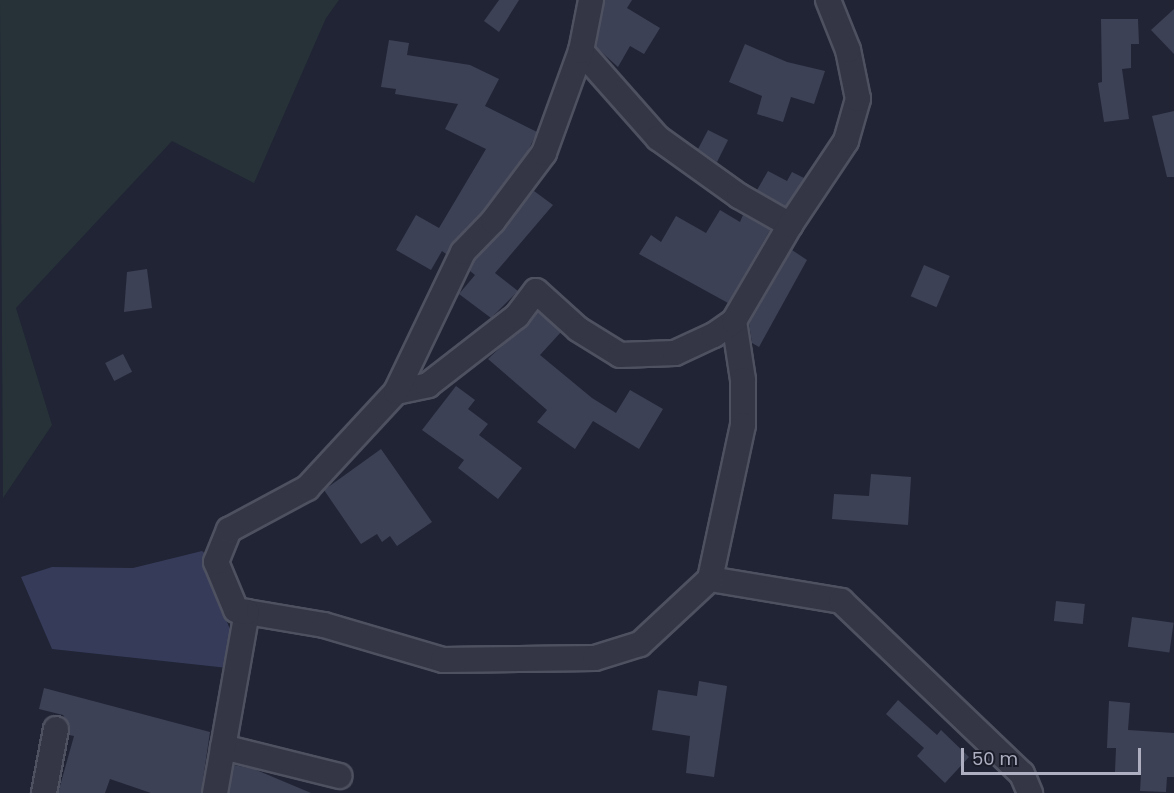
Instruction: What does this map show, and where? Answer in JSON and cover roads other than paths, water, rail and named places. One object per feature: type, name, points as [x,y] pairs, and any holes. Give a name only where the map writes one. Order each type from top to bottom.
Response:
[{"type":"street","points":[[591,0],[581,51],[544,153],[493,221],[463,252],[396,392],[307,488],[229,530],[216,562],[236,610],[324,625],[442,660],[595,658],[640,644],[710,579],[742,424],[743,380],[734,321]]},
{"type":"street","points":[[396,392],[428,385],[444,374],[517,316],[536,291],[555,303],[579,329],[620,355],[675,353],[714,335],[734,321],[790,225],[846,141],[858,99],[848,50],[828,0]]},
{"type":"street","points":[[581,51],[658,138],[739,196],[790,225]]},
{"type":"street","points":[[710,579],[841,600],[1022,774],[1030,793]]},
{"type":"street","points":[[215,793],[247,612]]},
{"type":"street","points":[[44,793],[56,729]]},
{"type":"street","points":[[223,747],[339,776]]},
{"type":"water","points":[[202,551],[209,557],[211,583],[234,639],[228,668],[52,649],[21,577],[52,567],[133,568]]}]
